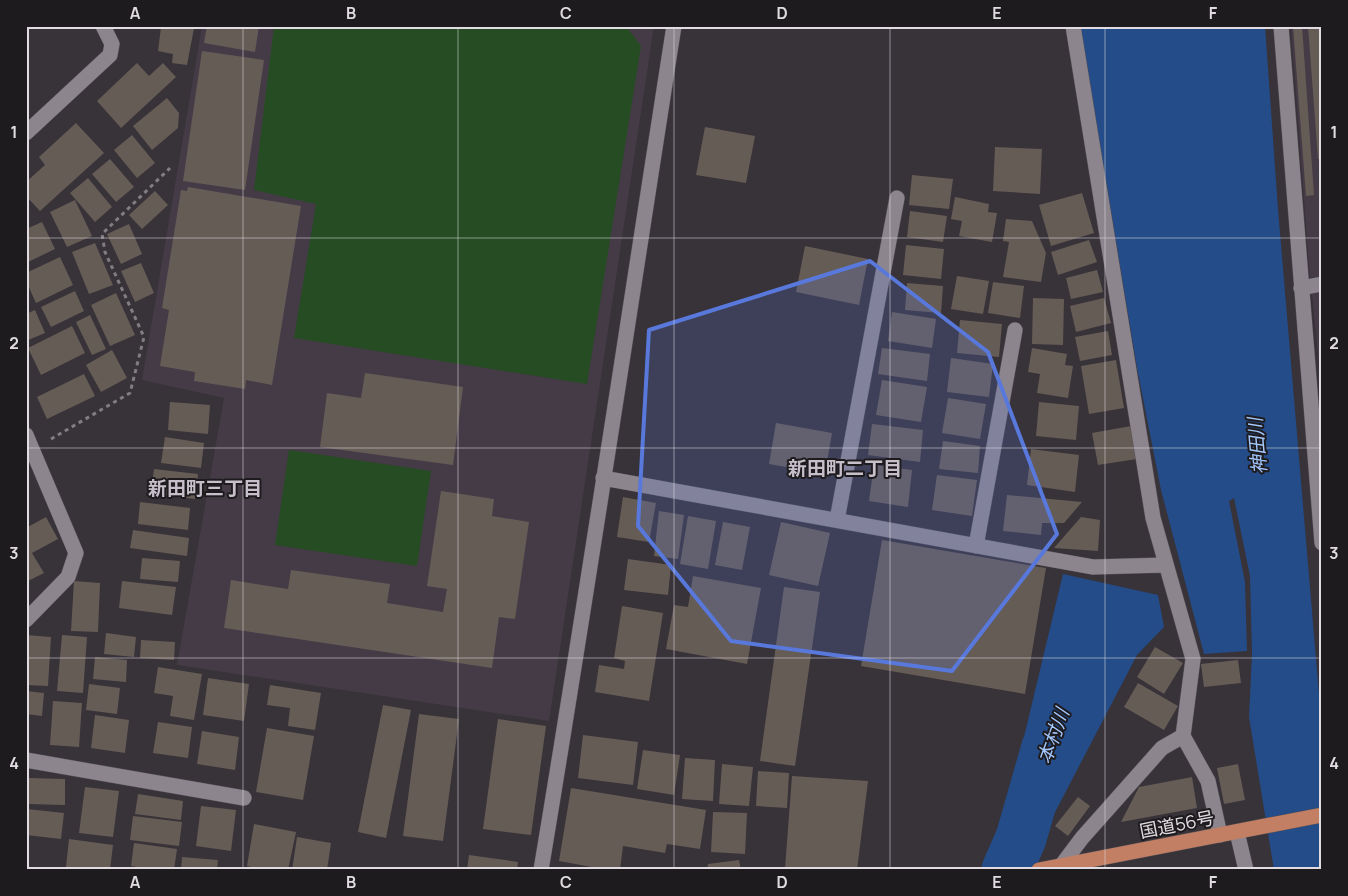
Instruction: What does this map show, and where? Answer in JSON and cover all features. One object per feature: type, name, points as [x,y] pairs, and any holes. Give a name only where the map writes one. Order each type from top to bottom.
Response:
[{"type":"highway","name":"国道56号","points":[[1039,870],[1059,868],[1322,815]]},
{"type":"street","points":[[26,133],[110,55],[112,44],[103,26]]},
{"type":"street","points":[[541,870],[674,26]]},
{"type":"street","points":[[1073,26],[1153,518],[1192,659],[1182,736],[1208,781],[1220,836]]},
{"type":"street","points":[[1281,26],[1322,543]]},
{"type":"street","points":[[837,520],[898,198]]},
{"type":"street","points":[[1301,288],[1322,284]]},
{"type":"street","points":[[976,546],[1015,330]]},
{"type":"street","points":[[26,434],[76,553],[68,577],[26,620]]},
{"type":"street","points":[[603,478],[1093,567],[1165,566]]},
{"type":"street","points":[[1059,868],[1082,838],[1162,748],[1182,736]]},
{"type":"street","points":[[26,760],[244,798]]},
{"type":"street","points":[[1242,831],[1246,870]]},
{"type":"path","points":[[33,450],[130,393],[144,337],[105,252],[102,234],[170,168]]},
{"type":"highlighted area","points":[[870,261],[988,352],[1057,534],[952,671],[731,641],[638,526],[649,330]]},
{"type":"shaded area","points":[[202,26],[654,26],[549,721],[177,665],[224,398],[142,380]]},
{"type":"shaded area","points":[[1291,26],[1322,26],[1322,276],[1310,278]]},
{"type":"shaded area","points":[[1322,292],[1322,394],[1312,294]]},
{"type":"green space","points":[[274,26],[626,26],[641,46],[587,384],[294,338],[316,204],[254,190]]},
{"type":"green space","points":[[289,450],[431,471],[417,566],[275,545]]},
{"type":"water","name":"神田川","points":[[1080,26],[1265,26],[1278,209],[1322,730],[1322,870],[1274,870],[1249,717],[1252,654],[1250,576],[1234,498],[1229,501],[1245,582],[1247,651],[1204,654],[1161,490],[1137,368]]},
{"type":"water","points":[[1063,574],[1158,595],[1164,627],[1137,655],[1051,820],[1007,808]]},
{"type":"building","points":[[207,26],[259,26],[255,52],[204,43]]},
{"type":"building","points":[[1293,26],[1302,26],[1314,195],[1306,196]]},
{"type":"building","points":[[1308,26],[1322,26],[1322,159],[1318,159]]},
{"type":"building","points":[[161,27],[194,28],[187,65],[172,63],[173,54],[158,51]]},
{"type":"building","points":[[202,51],[264,60],[245,190],[183,181]]},
{"type":"building","points":[[137,63],[149,76],[163,63],[176,77],[121,128],[97,101]]},
{"type":"building","points":[[167,98],[179,113],[178,128],[152,150],[133,126]]},
{"type":"building","points":[[76,123],[104,153],[40,211],[26,196],[26,182],[45,165],[39,157]]},
{"type":"building","points":[[705,127],[755,136],[746,183],[696,175]]},
{"type":"building","points":[[132,135],[155,163],[137,178],[114,150]]},
{"type":"building","points":[[995,147],[1042,149],[1040,194],[993,191]]},
{"type":"building","points":[[110,159],[134,187],[116,202],[92,174]]},
{"type":"building","points":[[912,175],[953,179],[949,209],[909,205]]},
{"type":"building","points":[[88,178],[112,207],[95,222],[70,193]]},
{"type":"building","points":[[188,187],[301,206],[272,385],[246,380],[245,389],[194,381],[195,372],[160,366],[169,310],[162,308],[181,190],[187,191]]},
{"type":"building","points":[[155,191],[168,205],[142,229],[129,215]]},
{"type":"building","points":[[1082,193],[1094,233],[1051,246],[1039,205]]},
{"type":"building","points":[[955,197],[989,204],[988,212],[997,213],[992,242],[959,236],[962,221],[951,219]]},
{"type":"building","points":[[75,200],[92,236],[67,247],[50,212]]},
{"type":"building","points":[[910,211],[947,216],[943,242],[907,237]]},
{"type":"building","points":[[1006,219],[1032,221],[1046,253],[1041,282],[1003,277],[1009,242],[1003,241]]},
{"type":"building","points":[[42,222],[55,249],[26,263],[26,229]]},
{"type":"building","points":[[129,224],[142,254],[121,264],[107,234]]},
{"type":"building","points":[[1089,240],[1097,262],[1058,275],[1051,252]]},
{"type":"building","points":[[95,243],[113,285],[89,294],[72,252]]},
{"type":"building","points":[[906,245],[944,249],[941,279],[903,275]]},
{"type":"building","points":[[805,246],[868,259],[859,305],[796,292]]},
{"type":"building","points":[[60,257],[73,285],[36,303],[26,281],[26,273]]},
{"type":"building","points":[[141,263],[154,293],[135,302],[121,271]]},
{"type":"building","points":[[1097,270],[1103,292],[1071,299],[1066,278]]},
{"type":"building","points":[[957,276],[989,281],[983,314],[951,309]]},
{"type":"building","points":[[993,282],[1024,286],[1020,318],[988,313]]},
{"type":"building","points":[[907,283],[943,286],[941,313],[905,310]]},
{"type":"building","points":[[75,291],[84,311],[51,327],[41,307]]},
{"type":"building","points":[[116,293],[135,335],[110,346],[91,305]]},
{"type":"building","points":[[1033,298],[1064,299],[1063,345],[1032,344]]},
{"type":"building","points":[[1104,298],[1111,323],[1076,332],[1070,306]]},
{"type":"building","points":[[35,310],[45,333],[26,341],[26,314]]},
{"type":"building","points":[[892,312],[936,319],[932,348],[888,341]]},
{"type":"building","points":[[90,315],[106,349],[92,355],[76,322]]},
{"type":"building","points":[[960,320],[1002,324],[999,357],[957,353]]},
{"type":"building","points":[[72,326],[85,353],[41,375],[28,348]]},
{"type":"building","points":[[1108,331],[1112,355],[1080,361],[1075,337]]},
{"type":"building","points":[[882,348],[930,354],[927,381],[878,374]]},
{"type":"building","points":[[1032,348],[1067,354],[1065,365],[1073,366],[1068,398],[1037,393],[1040,374],[1028,372]]},
{"type":"building","points":[[112,350],[127,378],[101,392],[86,365]]},
{"type":"building","points":[[951,358],[993,364],[989,397],[947,392]]},
{"type":"building","points":[[1116,360],[1124,408],[1089,414],[1081,366]]},
{"type":"building","points":[[365,373],[463,387],[453,465],[320,447],[327,393],[361,398]]},
{"type":"building","points":[[84,374],[95,396],[47,419],[37,397]]},
{"type":"building","points":[[882,380],[927,387],[921,422],[876,415]]},
{"type":"building","points":[[948,398],[986,404],[980,439],[942,433]]},
{"type":"building","points":[[170,402],[210,405],[208,434],[168,430]]},
{"type":"building","points":[[1039,402],[1079,406],[1076,440],[1036,436]]},
{"type":"building","points":[[776,423],[832,433],[825,474],[769,464]]},
{"type":"building","points":[[872,424],[923,430],[920,462],[868,455]]},
{"type":"building","points":[[1131,426],[1137,459],[1098,465],[1092,433]]},
{"type":"building","points":[[165,437],[204,443],[201,468],[161,463]]},
{"type":"building","points":[[943,441],[980,446],[978,473],[939,469]]},
{"type":"building","points":[[1031,449],[1079,455],[1075,492],[1027,485]]},
{"type":"building","points":[[874,465],[912,470],[908,507],[869,501]]},
{"type":"building","points":[[154,469],[198,474],[195,499],[151,494]]},
{"type":"building","points":[[937,475],[977,480],[972,516],[932,510]]},
{"type":"building","points":[[441,491],[494,499],[492,516],[529,522],[515,619],[499,617],[492,668],[224,628],[231,580],[288,589],[291,570],[390,584],[387,603],[443,612],[447,589],[427,586]]},
{"type":"building","points":[[1007,495],[1082,502],[1064,523],[1042,523],[1041,535],[1003,531]]},
{"type":"building","points":[[623,497],[656,503],[649,542],[617,537]]},
{"type":"building","points":[[140,502],[190,508],[188,530],[138,524]]},
{"type":"building","points":[[659,511],[684,515],[678,559],[654,556]]},
{"type":"building","points":[[688,516],[716,521],[708,569],[680,564]]},
{"type":"building","points":[[46,517],[58,539],[32,553],[44,573],[26,582],[26,528]]},
{"type":"building","points":[[1081,517],[1100,520],[1098,551],[1054,548]]},
{"type":"building","points":[[723,522],[750,527],[742,570],[715,565]]},
{"type":"building","points":[[781,522],[830,533],[818,586],[769,575]]},
{"type":"building","points":[[133,530],[189,538],[187,556],[130,548]]},
{"type":"building","points":[[882,540],[1046,568],[1025,694],[861,666]]},
{"type":"building","points":[[142,558],[180,561],[178,582],[140,579]]},
{"type":"building","points":[[628,559],[671,565],[668,595],[624,590]]},
{"type":"building","points":[[693,576],[761,588],[747,664],[666,649],[674,605],[688,607]]},
{"type":"building","points":[[74,581],[100,583],[98,632],[71,631]]},
{"type":"building","points":[[122,581],[176,587],[172,615],[119,608]]},
{"type":"building","points":[[784,587],[820,592],[795,766],[760,761]]},
{"type":"building","points":[[622,606],[663,613],[649,701],[595,692],[599,665],[624,669],[625,661],[614,658]]},
{"type":"building","points":[[106,633],[136,637],[134,657],[104,654]]},
{"type":"building","points":[[26,635],[51,637],[48,686],[26,685]]},
{"type":"building","points":[[62,635],[87,637],[83,693],[57,691]]},
{"type":"building","points":[[141,640],[175,642],[174,660],[140,658]]},
{"type":"building","points":[[1155,647],[1183,663],[1164,694],[1137,677]]},
{"type":"building","points":[[95,657],[127,660],[126,682],[93,679]]},
{"type":"building","points":[[1238,660],[1241,683],[1204,687],[1201,664]]},
{"type":"building","points":[[158,667],[202,674],[194,720],[170,716],[173,696],[154,693]]},
{"type":"building","points":[[208,678],[249,684],[244,721],[203,715]]},
{"type":"building","points":[[1138,683],[1178,706],[1164,730],[1124,707]]},
{"type":"building","points":[[89,684],[120,688],[117,714],[86,710]]},
{"type":"building","points":[[270,685],[321,693],[315,730],[288,726],[290,708],[267,705]]},
{"type":"building","points":[[26,691],[44,693],[42,716],[26,714]]},
{"type":"building","points":[[53,701],[82,703],[79,747],[50,745]]},
{"type":"building","points":[[383,705],[411,710],[386,838],[358,832]]},
{"type":"building","points":[[419,714],[459,719],[443,841],[403,836]]},
{"type":"building","points":[[95,715],[129,720],[125,753],[91,748]]},
{"type":"building","points":[[498,719],[546,726],[531,835],[483,829]]},
{"type":"building","points":[[158,722],[192,727],[188,758],[153,753]]},
{"type":"building","points":[[267,728],[314,736],[303,800],[256,792]]},
{"type":"building","points":[[202,731],[239,737],[235,770],[197,764]]},
{"type":"building","points":[[583,735],[638,742],[633,785],[578,778]]},
{"type":"building","points":[[643,750],[680,755],[674,795],[637,789]]},
{"type":"building","points":[[685,758],[715,760],[713,801],[682,799]]},
{"type":"building","points":[[722,764],[753,767],[749,806],[719,804]]},
{"type":"building","points":[[1238,764],[1245,800],[1224,804],[1217,768]]},
{"type":"building","points":[[758,771],[789,773],[787,808],[756,806]]},
{"type":"building","points":[[792,776],[868,781],[857,870],[786,870]]},
{"type":"building","points":[[1192,777],[1197,808],[1121,822],[1139,787]]},
{"type":"building","points":[[29,778],[65,779],[65,805],[28,804]]},
{"type":"building","points":[[85,787],[119,791],[113,837],[79,833]]},
{"type":"building","points":[[571,788],[706,810],[700,849],[667,844],[665,853],[623,846],[620,870],[608,870],[559,861]]},
{"type":"building","points":[[138,794],[183,801],[181,820],[135,814]]},
{"type":"building","points":[[1078,797],[1090,806],[1068,836],[1055,826]]},
{"type":"building","points":[[201,806],[236,810],[231,851],[196,846]]},
{"type":"building","points":[[27,809],[64,813],[61,839],[26,835]]},
{"type":"building","points":[[713,812],[747,813],[745,854],[711,852]]},
{"type":"building","points":[[133,816],[182,822],[179,846],[130,840]]},
{"type":"building","points":[[254,824],[296,832],[288,870],[265,870],[247,866]]},
{"type":"building","points":[[297,837],[331,843],[327,870],[292,870]]},
{"type":"building","points":[[69,839],[113,845],[110,870],[87,870],[66,867]]},
{"type":"building","points":[[134,843],[177,849],[174,870],[157,870],[131,866]]},
{"type":"building","points":[[469,855],[518,862],[517,870],[467,870]]},
{"type":"building","points":[[182,857],[218,860],[217,870],[181,870]]},
{"type":"building","points":[[739,860],[741,870],[707,870],[708,864]]},
{"type":"waterway","name":"本村川","points":[[1007,870],[1021,838],[1047,747]]},
{"type":"district","name":"新田町二丁目","points":[[845,468]]},
{"type":"district","name":"新田町三丁目","points":[[205,488]]}]
